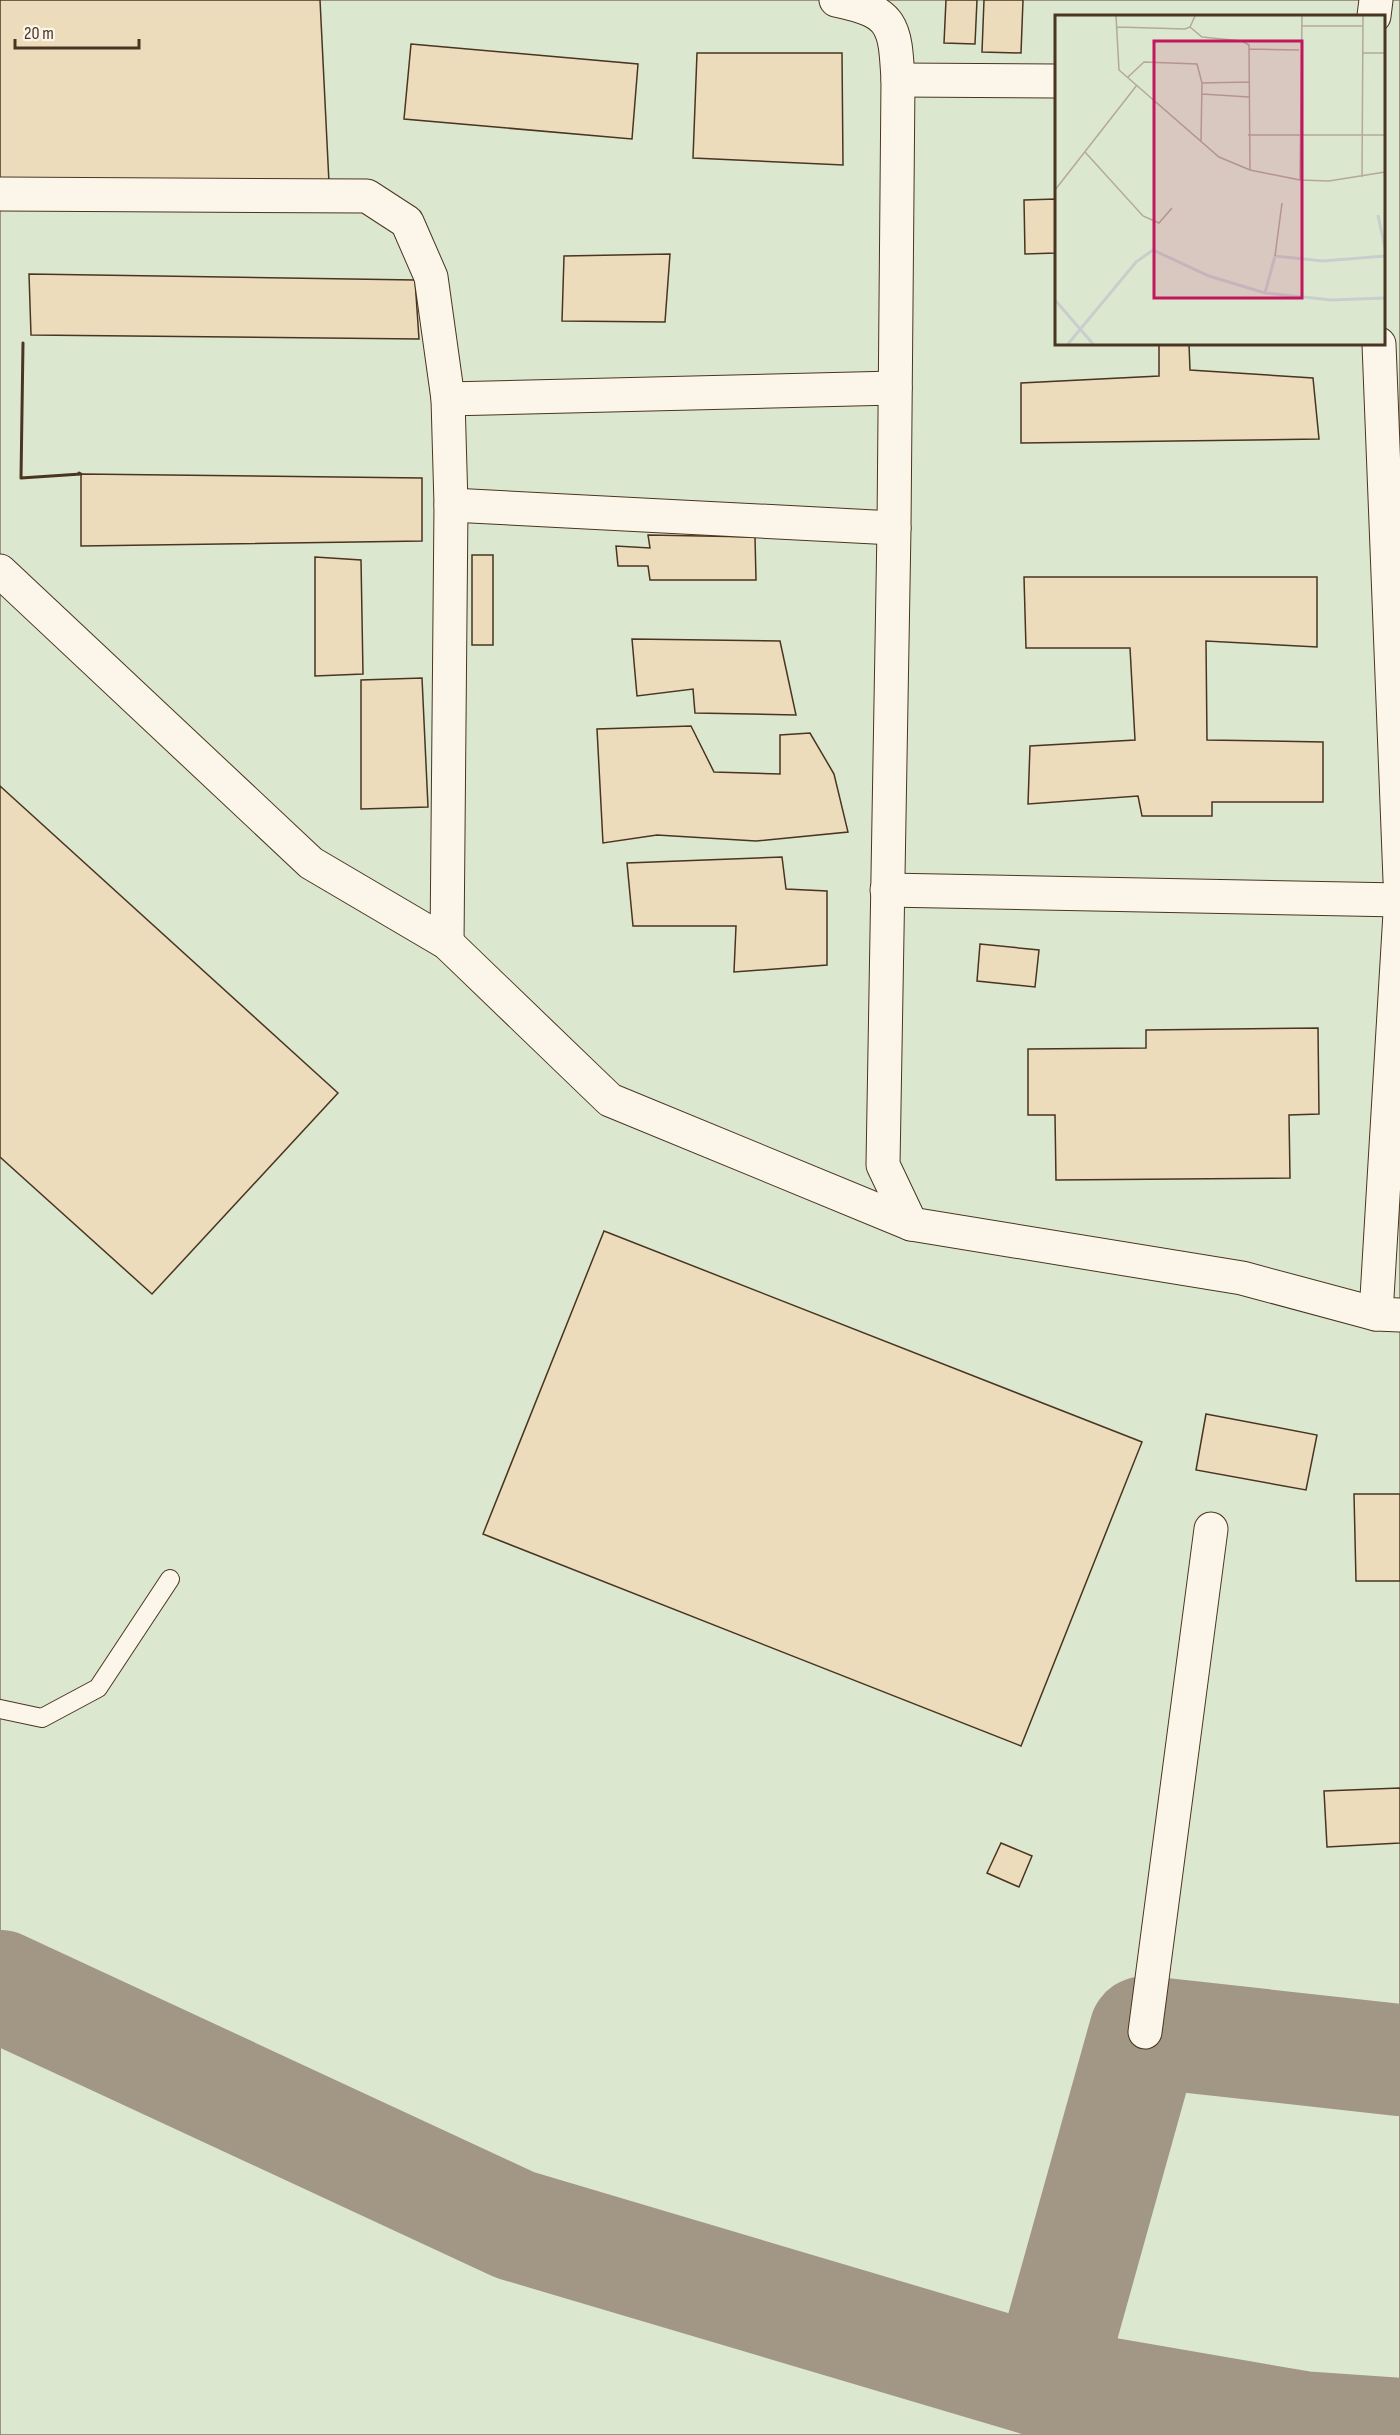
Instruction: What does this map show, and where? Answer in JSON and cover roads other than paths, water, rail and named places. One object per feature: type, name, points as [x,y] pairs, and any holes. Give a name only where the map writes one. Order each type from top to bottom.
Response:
[{"type":"street","points":[[836,0],[864,6],[887,20],[896,40],[898,80],[894,528],[883,1165],[911,1224]]},
{"type":"street","points":[[1374,15],[1376,0]]},
{"type":"street","points":[[898,80],[1055,81]]},
{"type":"street","points":[[0,194],[367,196],[407,222],[431,277],[448,399],[451,505],[447,943]]},
{"type":"street","points":[[1378,345],[1400,880]]},
{"type":"street","points":[[448,399],[895,388]]},
{"type":"street","points":[[451,505],[894,528]]},
{"type":"street","points":[[0,571],[311,863],[447,943],[610,1100],[911,1224],[1242,1278],[1388,1315],[1400,913]]},
{"type":"street","points":[[887,890],[1400,900]]},
{"type":"street","points":[[1145,2032],[1211,1529]]},
{"type":"lane","points":[[0,1709],[42,1718],[98,1688],[170,1579]]}]
